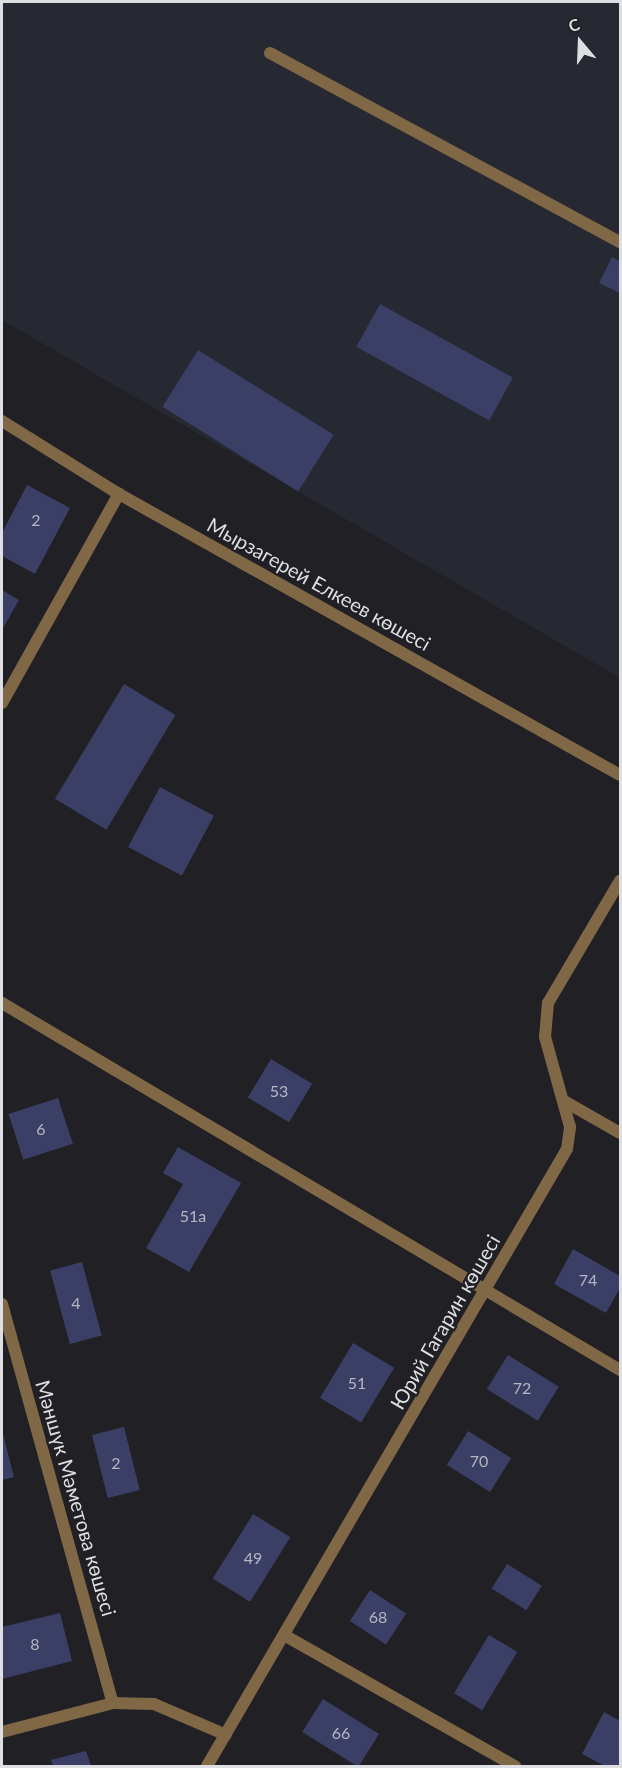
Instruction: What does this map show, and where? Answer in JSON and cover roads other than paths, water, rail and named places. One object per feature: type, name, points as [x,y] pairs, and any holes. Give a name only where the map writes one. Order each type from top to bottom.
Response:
[{"type":"street","points":[[270,53],[621,242]]},
{"type":"street","name":"Мырзагерей Елкеев көшесі","points":[[2,421],[119,494],[621,776]]},
{"type":"street","points":[[2,703],[119,494]]},
{"type":"street","name":"Юрий Гагарин көшесі","points":[[207,1767],[486,1292],[567,1149],[570,1127],[564,1101],[550,1066],[545,1037],[548,1003],[621,881]]},
{"type":"street","points":[[2,1003],[621,1370]]},
{"type":"street","points":[[564,1101],[621,1134]]},
{"type":"street","name":"Мәншүк Мәметова көшесі","points":[[2,1304],[113,1703]]},
{"type":"street","points":[[284,1635],[515,1767]]},
{"type":"street","points":[[2,1732],[113,1703],[154,1704],[226,1735]]}]
